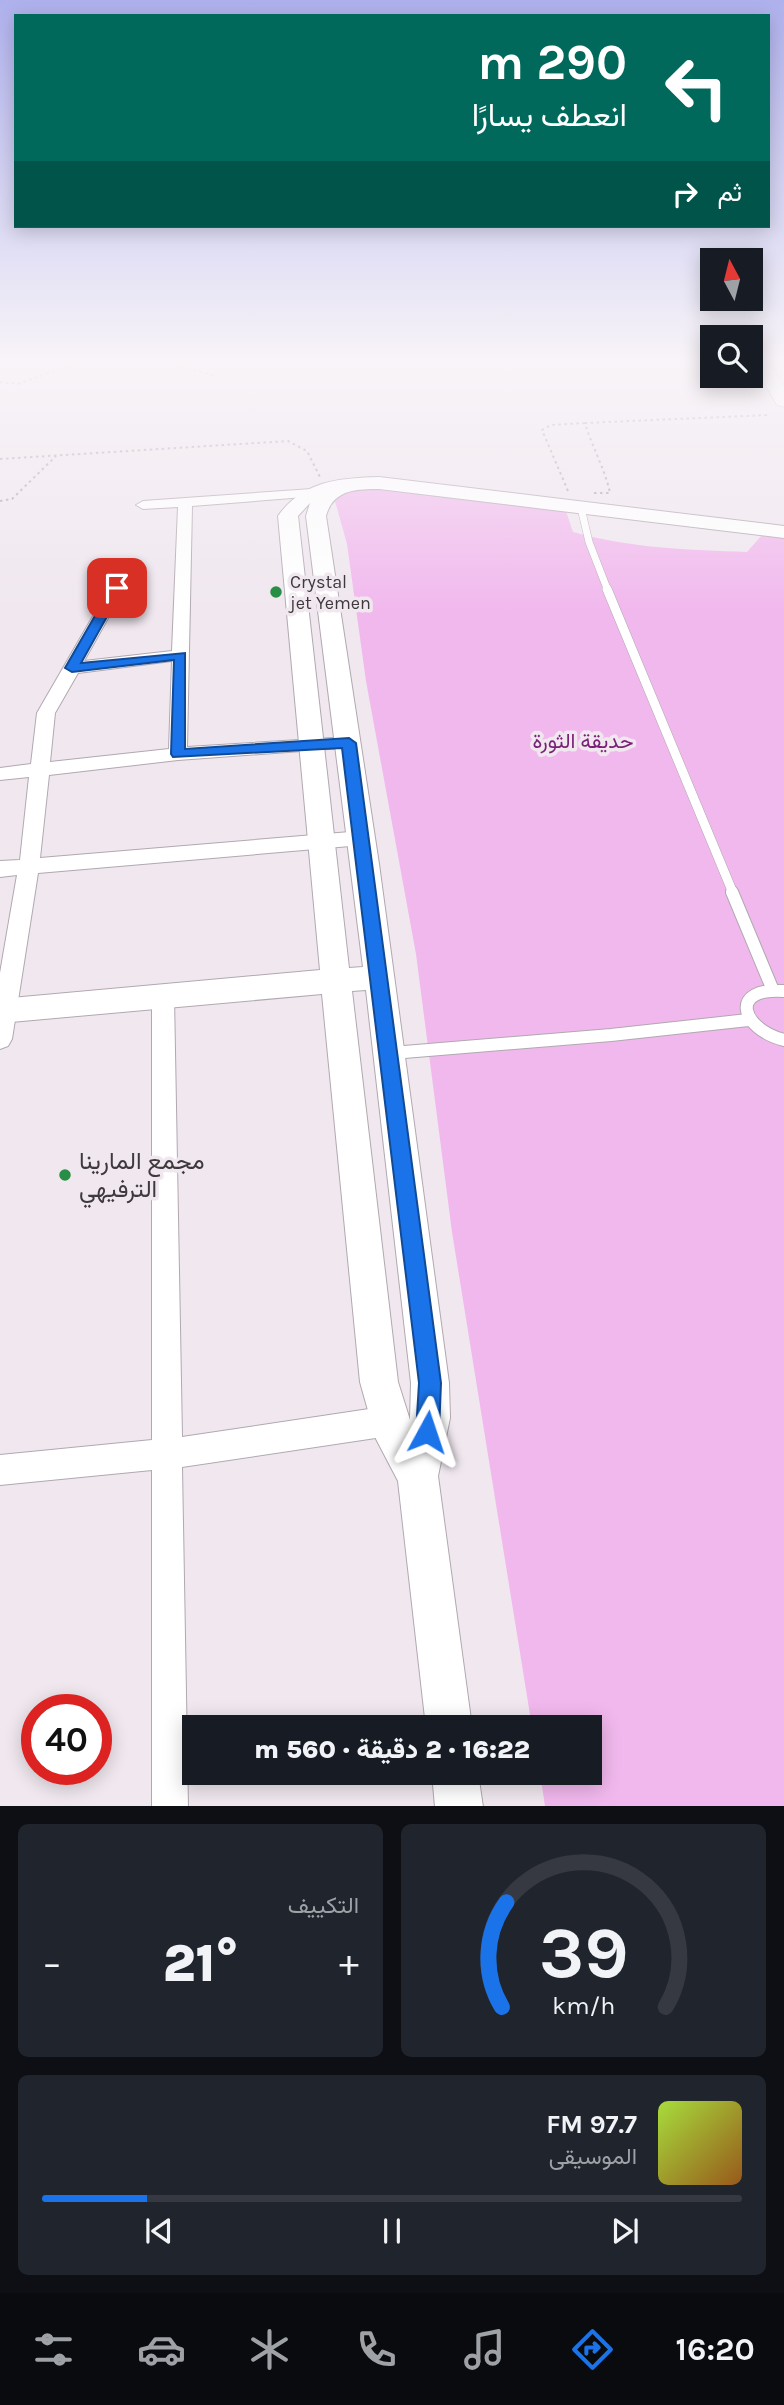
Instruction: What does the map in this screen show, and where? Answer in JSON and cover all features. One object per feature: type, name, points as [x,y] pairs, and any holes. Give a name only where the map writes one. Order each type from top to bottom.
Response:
[{"type":"street","points":[[143,505],[320,493],[392,483],[577,498],[784,532]]},
{"type":"street","points":[[320,493],[316,516],[362,838],[430,1383],[429,1418],[418,1476],[448,1715]]},
{"type":"street","points":[[320,493],[289,516],[290,553],[379,1382],[389,1421],[405,1458],[418,1476]]},
{"type":"street","points":[[178,754],[185,502]]},
{"type":"street","points":[[290,553],[322,551]]},
{"type":"street","points":[[117,588],[46,713],[29,866],[1,1020],[163,996],[379,977]]},
{"type":"street","points":[[72,668],[181,656]]},
{"type":"street","points":[[0,774],[178,754],[349,743]]},
{"type":"street","points":[[0,869],[362,838]]},
{"type":"street","points":[[163,996],[170,1806]]},
{"type":"street","points":[[0,1470],[166,1454],[389,1421]]},
{"type":"street","points":[[456,1785],[459,1806]]},
{"type":"lane","points":[[577,498],[589,542],[604,581],[778,990],[753,993],[747,1000],[745,1011],[748,1020],[763,1034],[784,1040]]},
{"type":"lane","points":[[389,1053],[611,1035],[748,1020]]},
{"type":"path","points":[[0,458],[265,443]]},
{"type":"path","points":[[291,443],[307,451],[314,461],[320,493]]},
{"type":"path","points":[[549,443],[577,498],[610,493],[607,477],[590,443]]},
{"type":"path","points":[[0,501],[12,499],[57,455]]},
{"type":"green space","name":"حديقة الثورة","points":[[375,486],[566,511],[573,532],[637,545],[747,552],[762,535],[784,537],[784,1806],[545,1806],[542,1785],[602,1785],[602,1715],[530,1715],[452,1232],[416,954],[366,681],[347,544],[335,501],[349,488]]},
{"type":"place","name":"Crystal jet Yemen","points":[[276,592]]},
{"type":"place","name":"مجمع المارينا الترفيهي","points":[[65,1175]]},
{"type":"route","points":[[117,588],[72,668],[181,656],[178,754],[349,743],[430,1383],[427,1432]]}]
